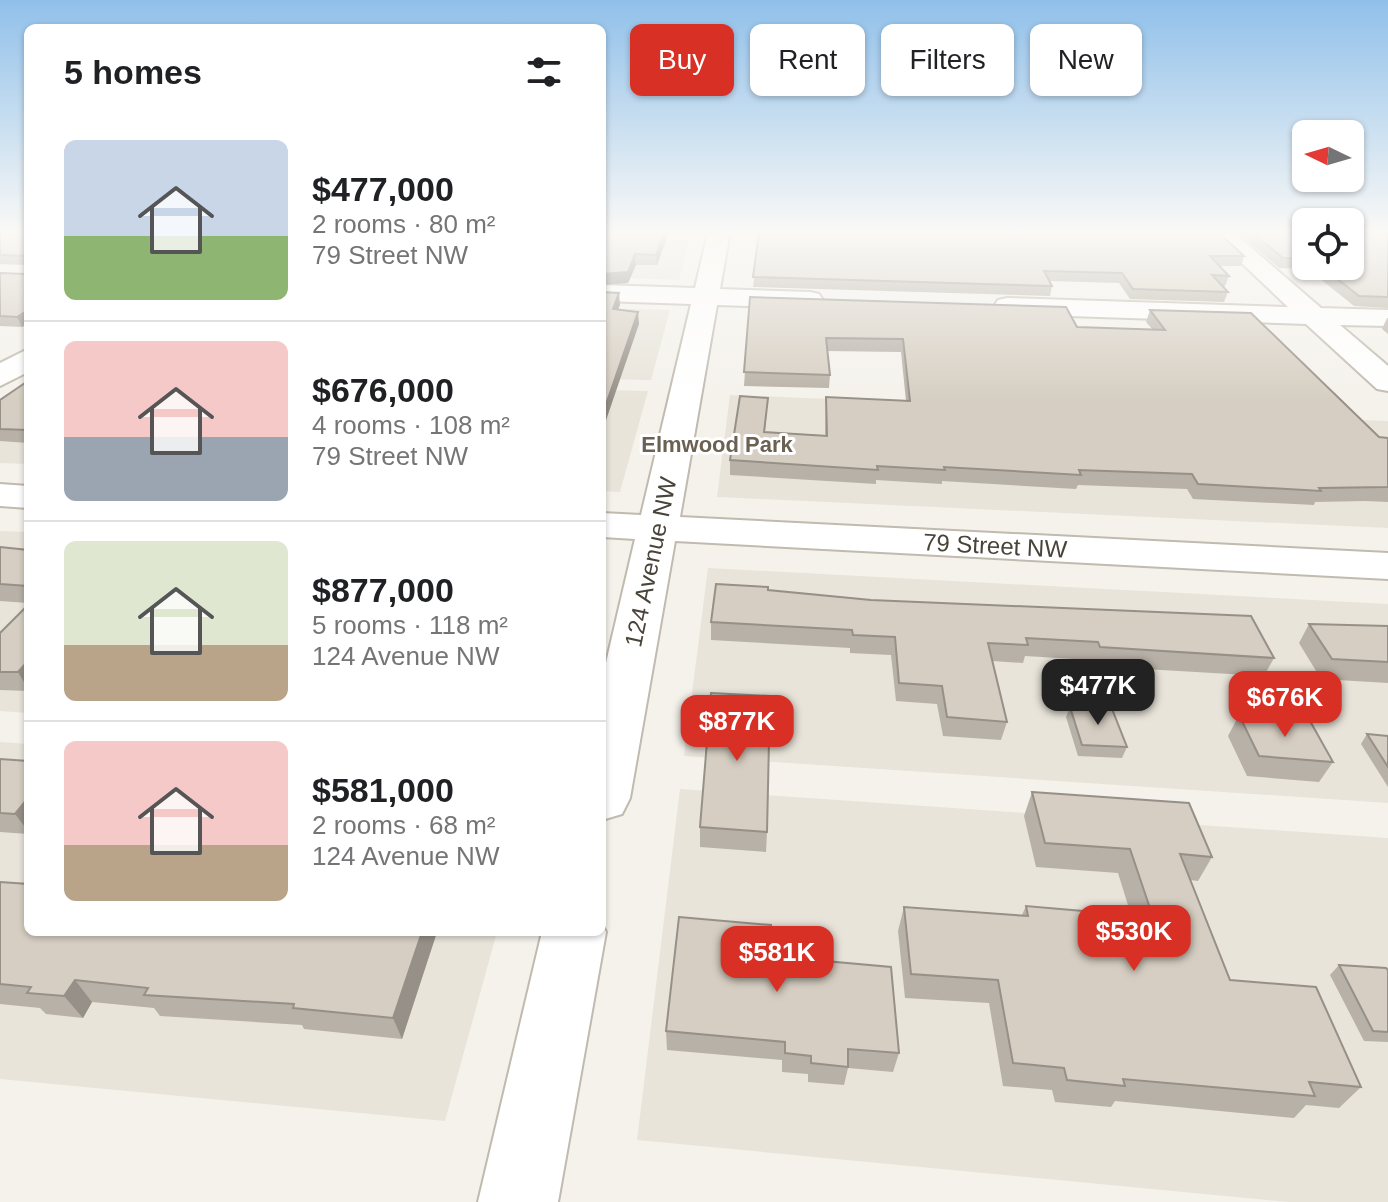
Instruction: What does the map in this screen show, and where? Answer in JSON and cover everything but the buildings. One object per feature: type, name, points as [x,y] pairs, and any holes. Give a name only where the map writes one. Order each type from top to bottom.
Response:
[{"type":"street","name":"124 Avenue NW","points":[[606,778],[708,288]]},
{"type":"street","points":[[1283,288],[1388,382]]},
{"type":"street","points":[[606,293],[831,300]]},
{"type":"street","points":[[987,305],[1388,318]]},
{"type":"street","points":[[0,377],[24,361]]},
{"type":"street","points":[[0,495],[24,497]]},
{"type":"street","name":"79 Street NW","points":[[606,525],[1388,566]]},
{"type":"street","points":[[518,1202],[573,936]]},
{"type":"shaded area","points":[[606,308],[670,310],[651,380],[606,379]]},
{"type":"shaded area","points":[[24,389],[24,464],[0,463],[0,406]]},
{"type":"shaded area","points":[[606,390],[648,391],[620,492],[606,491]]},
{"type":"shaded area","points":[[730,395],[1388,421],[1388,528],[717,497]]},
{"type":"shaded area","points":[[0,531],[24,532],[24,713],[0,711]]},
{"type":"shaded area","points":[[708,568],[1388,604],[1388,803],[684,756]]},
{"type":"shaded area","points":[[0,742],[24,744],[24,936],[496,936],[445,1121],[0,1079]]},
{"type":"shaded area","points":[[680,789],[1388,838],[1388,1202],[1288,1202],[637,1140]]},
{"type":"district","name":"Elmwood Park","points":[[717,444]]}]
